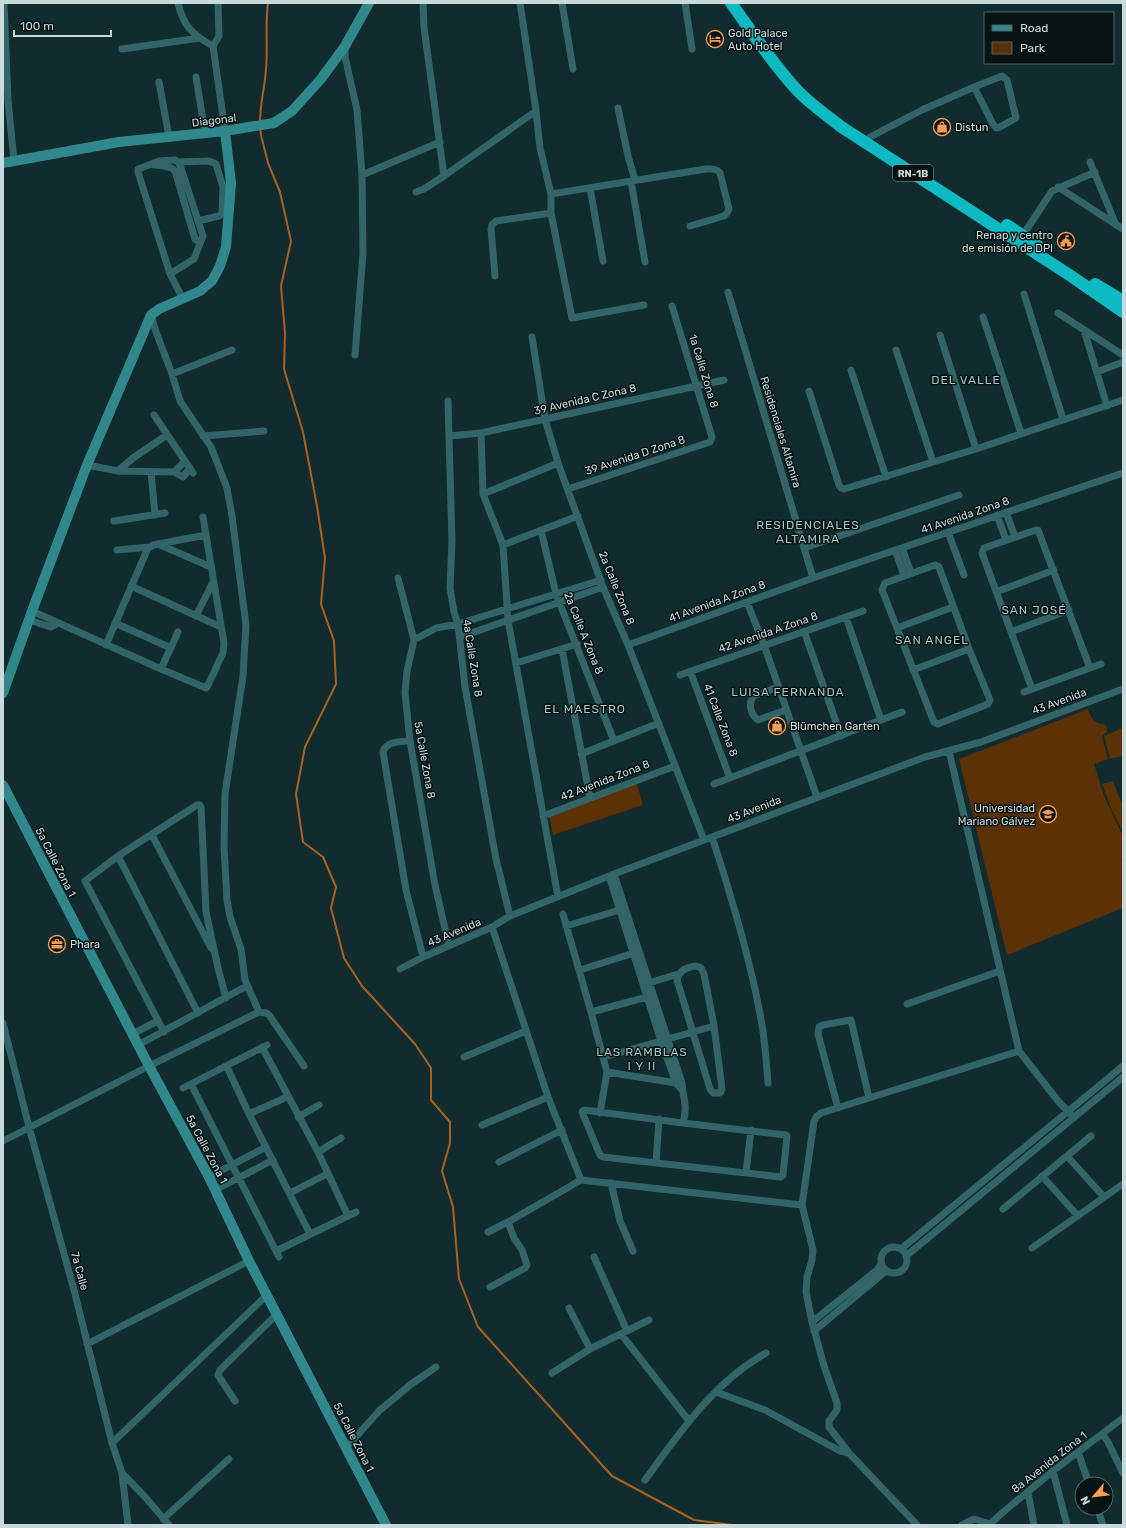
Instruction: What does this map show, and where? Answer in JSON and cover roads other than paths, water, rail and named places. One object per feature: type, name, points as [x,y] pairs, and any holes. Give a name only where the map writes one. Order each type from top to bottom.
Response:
[{"type":"highway","name":"RN-1B","points":[[731,3],[776,66],[797,90],[840,126],[1071,276],[1123,312]]},
{"type":"highway","name":"RN-1B","points":[[739,3],[790,72],[807,89],[840,117],[1123,301]]},
{"type":"street","points":[[4,3],[8,100],[14,161]]},
{"type":"street","points":[[178,3],[184,23],[200,38],[213,46]]},
{"type":"street","points":[[3,693],[30,616],[87,465],[151,315],[160,309],[200,291],[212,281],[220,266],[226,247],[231,183],[213,46],[219,36],[218,3]]},
{"type":"street","name":"Diagonal","points":[[3,163],[119,142],[270,125],[292,111],[320,79],[345,46],[369,3]]},
{"type":"street","points":[[423,3],[424,27],[444,176]]},
{"type":"street","points":[[520,3],[540,148],[551,194],[551,214],[572,318],[644,305]]},
{"type":"street","points":[[562,3],[573,69]]},
{"type":"street","points":[[685,3],[692,49]]},
{"type":"street","points":[[122,49],[200,38]]},
{"type":"street","points":[[345,46],[345,57],[356,110],[362,175],[363,253],[355,355]]},
{"type":"street","points":[[870,137],[974,86],[1002,76],[1007,80],[1016,118],[996,128],[974,86]]},
{"type":"street","points":[[196,77],[205,133]]},
{"type":"street","points":[[159,82],[169,137]]},
{"type":"street","points":[[618,108],[633,180],[645,262]]},
{"type":"street","points":[[416,192],[424,189],[444,176],[536,111]]},
{"type":"street","points":[[362,175],[440,142]]},
{"type":"street","points":[[183,299],[170,274],[138,169],[159,161],[174,160],[178,162],[209,161],[216,164],[223,187],[222,213],[219,216],[198,221]]},
{"type":"street","points":[[170,274],[194,259],[203,236],[178,162]]},
{"type":"street","points":[[1090,162],[1116,225]]},
{"type":"street","points":[[151,164],[161,167],[168,167],[175,171],[195,239],[200,243]]},
{"type":"street","points":[[551,194],[706,169],[718,170],[729,209],[728,213],[724,216],[690,226]]},
{"type":"street","points":[[1023,235],[1052,191],[1095,172]]},
{"type":"street","points":[[590,188],[603,261]]},
{"type":"street","points":[[1058,188],[1123,229]]},
{"type":"street","points":[[495,276],[491,229],[492,225],[496,221],[551,214]]},
{"type":"street","name":"Residenciales Altamira","points":[[728,292],[814,578]]},
{"type":"street","points":[[1024,294],[1063,419]]},
{"type":"street","name":"1a Calle Zona 8","points":[[672,306],[712,437],[710,442]]},
{"type":"street","points":[[1058,313],[1123,355]]},
{"type":"street","points":[[151,315],[180,401],[211,447],[227,488],[246,618],[246,642],[243,676],[225,794],[224,847],[228,911],[241,949],[245,980],[259,1012]]},
{"type":"street","points":[[983,317],[1021,433]]},
{"type":"street","points":[[1084,330],[1107,406]]},
{"type":"street","points":[[940,335],[976,449]]},
{"type":"street","name":"2a Calle Zona 8","points":[[532,337],[546,419],[558,463],[602,584],[628,645],[704,840]]},
{"type":"street","points":[[172,374],[232,350]]},
{"type":"street","points":[[896,350],[933,462]]},
{"type":"street","points":[[1097,372],[1123,362]]},
{"type":"street","points":[[851,370],[886,477]]},
{"type":"street","name":"39 Avenida C Zona 8","points":[[450,436],[481,433],[724,380]]},
{"type":"street","points":[[809,391],[840,487],[842,489],[976,449],[1123,400]]},
{"type":"street","name":"4a Calle Zona 8","points":[[448,401],[452,541],[450,588],[454,612],[458,624],[463,672],[496,859],[510,916]]},
{"type":"street","points":[[87,465],[118,471],[174,472],[183,476],[192,471],[154,415]]},
{"type":"street","points":[[204,436],[264,431]]},
{"type":"street","points":[[481,433],[483,494],[503,545],[508,620],[558,897]]},
{"type":"street","points":[[118,471],[133,458],[167,435]]},
{"type":"street","name":"39 Avenida D Zona 8","points":[[568,489],[710,442]]},
{"type":"street","points":[[174,472],[185,461]]},
{"type":"street","points":[[483,494],[558,463]]},
{"type":"street","points":[[151,472],[154,515]]},
{"type":"street","name":"41 Avenida Zona 8","points":[[814,578],[1123,473]]},
{"type":"street","points":[[804,548],[959,495]]},
{"type":"street","points":[[1006,512],[1015,537]]},
{"type":"street","points":[[114,521],[165,513]]},
{"type":"street","points":[[997,515],[1006,540]]},
{"type":"street","points":[[503,545],[578,516]]},
{"type":"street","points":[[30,616],[58,623],[206,688],[223,653],[224,643],[210,567],[203,517]]},
{"type":"street","name":"2a Calle A Zona 8","points":[[541,530],[556,594],[614,741]]},
{"type":"street","points":[[1032,689],[982,552],[982,550],[1006,540],[1038,530],[1090,668]]},
{"type":"street","points":[[948,532],[964,575]]},
{"type":"street","points":[[117,550],[150,547],[158,544],[206,535]]},
{"type":"street","points":[[158,544],[210,567]]},
{"type":"street","points":[[106,645],[146,550],[150,547]]},
{"type":"street","points":[[898,549],[908,574]]},
{"type":"street","points":[[935,565],[939,567],[953,607],[990,702],[938,724],[934,722],[896,628],[882,590],[883,586],[884,583],[935,565]]},
{"type":"street","points":[[996,592],[1054,570]]},
{"type":"street","name":"5a Calle Zona 8","points":[[398,578],[414,640],[407,671],[405,693],[410,741],[435,885],[449,946]]},
{"type":"street","name":"41 Avenida A Zona 8","points":[[628,645],[814,578]]},
{"type":"street","points":[[196,616],[213,582]]},
{"type":"street","points":[[414,640],[422,634],[436,628],[458,624],[556,594],[602,584]]},
{"type":"street","points":[[460,637],[560,604],[602,584]]},
{"type":"street","points":[[131,586],[221,627]]},
{"type":"street","points":[[746,602],[764,645],[817,797]]},
{"type":"street","points":[[896,628],[953,607]]},
{"type":"street","points":[[1011,632],[1069,610]]},
{"type":"street","name":"42 Avenida A Zona 8","points":[[680,675],[804,630],[863,611]]},
{"type":"street","points":[[846,617],[881,720]]},
{"type":"street","points":[[115,623],[171,648]]},
{"type":"street","points":[[804,630],[841,736]]},
{"type":"street","points":[[161,669],[178,632]]},
{"type":"street","points":[[516,663],[577,644]]},
{"type":"street","points":[[562,649],[590,798]]},
{"type":"street","points":[[913,670],[969,649]]},
{"type":"street","points":[[1024,692],[1101,664]]},
{"type":"street","name":"41 Calle Zona 8","points":[[690,671],[730,778]]},
{"type":"street","points":[[778,686],[754,696],[751,699],[750,705],[755,718],[758,720],[786,710]]},
{"type":"street","name":"43 Avenida","points":[[400,968],[492,927],[510,916],[612,875],[925,757],[981,742],[1123,689]]},
{"type":"street","points":[[714,784],[902,712]]},
{"type":"street","points":[[581,754],[659,723]]},
{"type":"street","points":[[410,741],[391,743],[385,747],[383,752],[406,890],[423,957]]},
{"type":"street","points":[[949,751],[1019,1051],[1074,1118]]},
{"type":"street","name":"42 Avenida Zona 8","points":[[543,816],[675,766]]},
{"type":"street","name":"5a Calle Zona 1","points":[[3,785],[132,1034],[209,1177],[249,1261],[386,1525]]},
{"type":"street","points":[[164,1032],[85,881],[118,856],[197,805],[200,805],[201,807],[206,912],[226,998]]},
{"type":"street","points":[[152,835],[215,955]]},
{"type":"street","points":[[712,837],[737,915],[754,982],[760,1014],[768,1083]]},
{"type":"street","points":[[118,856],[198,1013]]},
{"type":"street","points":[[612,875],[676,1083],[681,1089],[686,1102],[683,1123]]},
{"type":"street","points":[[566,926],[622,909]]},
{"type":"street","points":[[563,914],[592,1012],[607,1072],[600,1112]]},
{"type":"street","points":[[492,927],[548,1097],[581,1180]]},
{"type":"street","points":[[580,970],[636,953]]},
{"type":"street","points":[[636,953],[649,983],[650,996]]},
{"type":"street","points":[[649,983],[678,974],[690,967],[696,966],[701,968],[704,974],[714,1026],[722,1089],[720,1093],[713,1093],[710,1089],[677,980],[678,974]]},
{"type":"street","points":[[907,1004],[1000,971]]},
{"type":"street","points":[[138,1045],[243,988]]},
{"type":"street","points":[[592,1012],[650,996]]},
{"type":"street","points":[[3,1141],[149,1066],[259,1012],[269,1015],[304,1066]]},
{"type":"street","points":[[838,1108],[818,1034],[819,1027],[823,1025],[851,1020],[869,1098]]},
{"type":"street","points":[[132,1034],[158,1021]]},
{"type":"street","name":"7a Calle","points":[[3,1023],[29,1127],[70,1275],[112,1443],[122,1473],[128,1525]]},
{"type":"street","points":[[148,1026],[154,1037]]},
{"type":"street","points":[[604,1058],[714,1026]]},
{"type":"street","points":[[464,1057],[526,1031]]},
{"type":"street","points":[[664,1040],[682,1084],[681,1089]]},
{"type":"street","points":[[183,1088],[227,1067],[264,1046],[287,1097],[318,1152],[348,1216]]},
{"type":"street","points":[[917,1525],[849,1453],[829,1427],[829,1422],[836,1410],[837,1403],[824,1366],[807,1302],[806,1283],[814,1250],[802,1205],[815,1119],[819,1114],[1019,1051]]},
{"type":"street","points":[[901,1249],[1123,1066]]},
{"type":"street","points":[[227,1067],[310,1234]]},
{"type":"street","points":[[607,1072],[676,1083]]},
{"type":"street","points":[[906,1256],[1123,1077]]},
{"type":"street","points":[[191,1084],[277,1254],[310,1234],[356,1212]]},
{"type":"street","points":[[250,1114],[287,1097]]},
{"type":"street","points":[[482,1125],[548,1097]]},
{"type":"street","points":[[298,1116],[319,1105]]},
{"type":"street","points":[[584,1110],[659,1119],[786,1134],[783,1175],[781,1177],[601,1157],[582,1112],[584,1110]]},
{"type":"street","points":[[656,1163],[659,1119]]},
{"type":"street","points":[[498,1162],[562,1130]]},
{"type":"street","points":[[746,1173],[751,1130]]},
{"type":"street","points":[[1003,1209],[1091,1136]]},
{"type":"street","points":[[318,1152],[341,1138]]},
{"type":"street","points":[[209,1177],[266,1147]]},
{"type":"street","points":[[1067,1156],[1104,1197]]},
{"type":"street","points":[[215,1190],[273,1160]]},
{"type":"street","points":[[290,1193],[327,1174]]},
{"type":"street","points":[[1042,1176],[1078,1216]]},
{"type":"street","points":[[488,1232],[581,1180],[802,1205]]},
{"type":"street","points":[[612,1183],[620,1220],[633,1251]]},
{"type":"street","points":[[1032,1248],[1123,1184]]},
{"type":"street","points":[[490,1287],[527,1266],[522,1250],[514,1238],[508,1222]]},
{"type":"street","points":[[897,1247],[901,1249],[906,1256],[907,1261],[903,1269],[895,1273],[886,1271],[881,1264],[881,1255],[888,1248],[897,1247]]},
{"type":"street","points":[[594,1257],[624,1332],[689,1421]]},
{"type":"street","points":[[87,1344],[249,1261]]},
{"type":"street","points":[[812,1322],[876,1270],[881,1264]]},
{"type":"street","points":[[814,1331],[886,1271]]},
{"type":"street","points":[[112,1443],[267,1295]]},
{"type":"street","points":[[569,1308],[590,1349]]},
{"type":"street","points":[[235,1401],[218,1375],[220,1370],[277,1314]]},
{"type":"street","points":[[552,1373],[590,1349],[649,1320]]},
{"type":"street","points":[[645,1480],[689,1421],[713,1394],[740,1370],[766,1353]]},
{"type":"street","points":[[346,1448],[379,1411],[410,1385],[436,1367]]},
{"type":"street","points":[[716,1392],[765,1410],[840,1451],[849,1453]]},
{"type":"street","name":"8a Avenida Zona 1","points":[[990,1525],[1002,1513],[1053,1471],[1123,1418]]},
{"type":"street","points":[[1102,1434],[1108,1442],[1123,1473]]},
{"type":"street","points":[[1078,1452],[1086,1476]]},
{"type":"street","points":[[163,1519],[229,1459]]},
{"type":"street","points":[[1053,1471],[1067,1525]]},
{"type":"street","points":[[122,1473],[169,1525]]},
{"type":"street","points":[[1028,1492],[1034,1525]]},
{"type":"street","points":[[962,1525],[974,1519],[990,1525]]},
{"type":"waterway","points":[[260,122],[266,69],[268,3]]},
{"type":"waterway","points":[[260,128],[268,163],[280,192],[291,241],[281,286],[285,333],[284,369],[303,432],[317,506],[325,558],[321,604],[334,641],[336,684],[305,747],[296,794],[303,842],[323,857],[336,887],[331,908],[344,958],[362,986],[415,1044],[431,1068],[431,1100],[450,1122],[450,1143],[442,1171],[453,1207],[459,1279],[478,1327],[612,1476],[694,1520],[732,1525]]},
{"type":"place","name":"Gold Palace Auto Hotel","points":[[715,39]]},
{"type":"place","name":"Distun","points":[[942,127]]},
{"type":"place","name":"Renap y centro de emisión de DPI","points":[[1066,241]]},
{"type":"place","name":"Blümchen Garten","points":[[777,726]]},
{"type":"place","name":"Universidad Mariano Gálvez","points":[[1048,814]]},
{"type":"place","name":"Phara","points":[[57,944]]},
{"type":"district","name":"DEL VALLE","points":[[966,380]]},
{"type":"district","name":"RESIDENCIALES ALTAMIRA","points":[[808,532]]},
{"type":"district","name":"SAN JOSÉ","points":[[1034,610]]},
{"type":"district","name":"SAN ANGEL","points":[[932,640]]},
{"type":"district","name":"LUISA FERNANDA","points":[[788,692]]},
{"type":"district","name":"EL MAESTRO","points":[[585,709]]},
{"type":"district","name":"LAS RAMBLAS I Y II","points":[[642,1059]]}]
